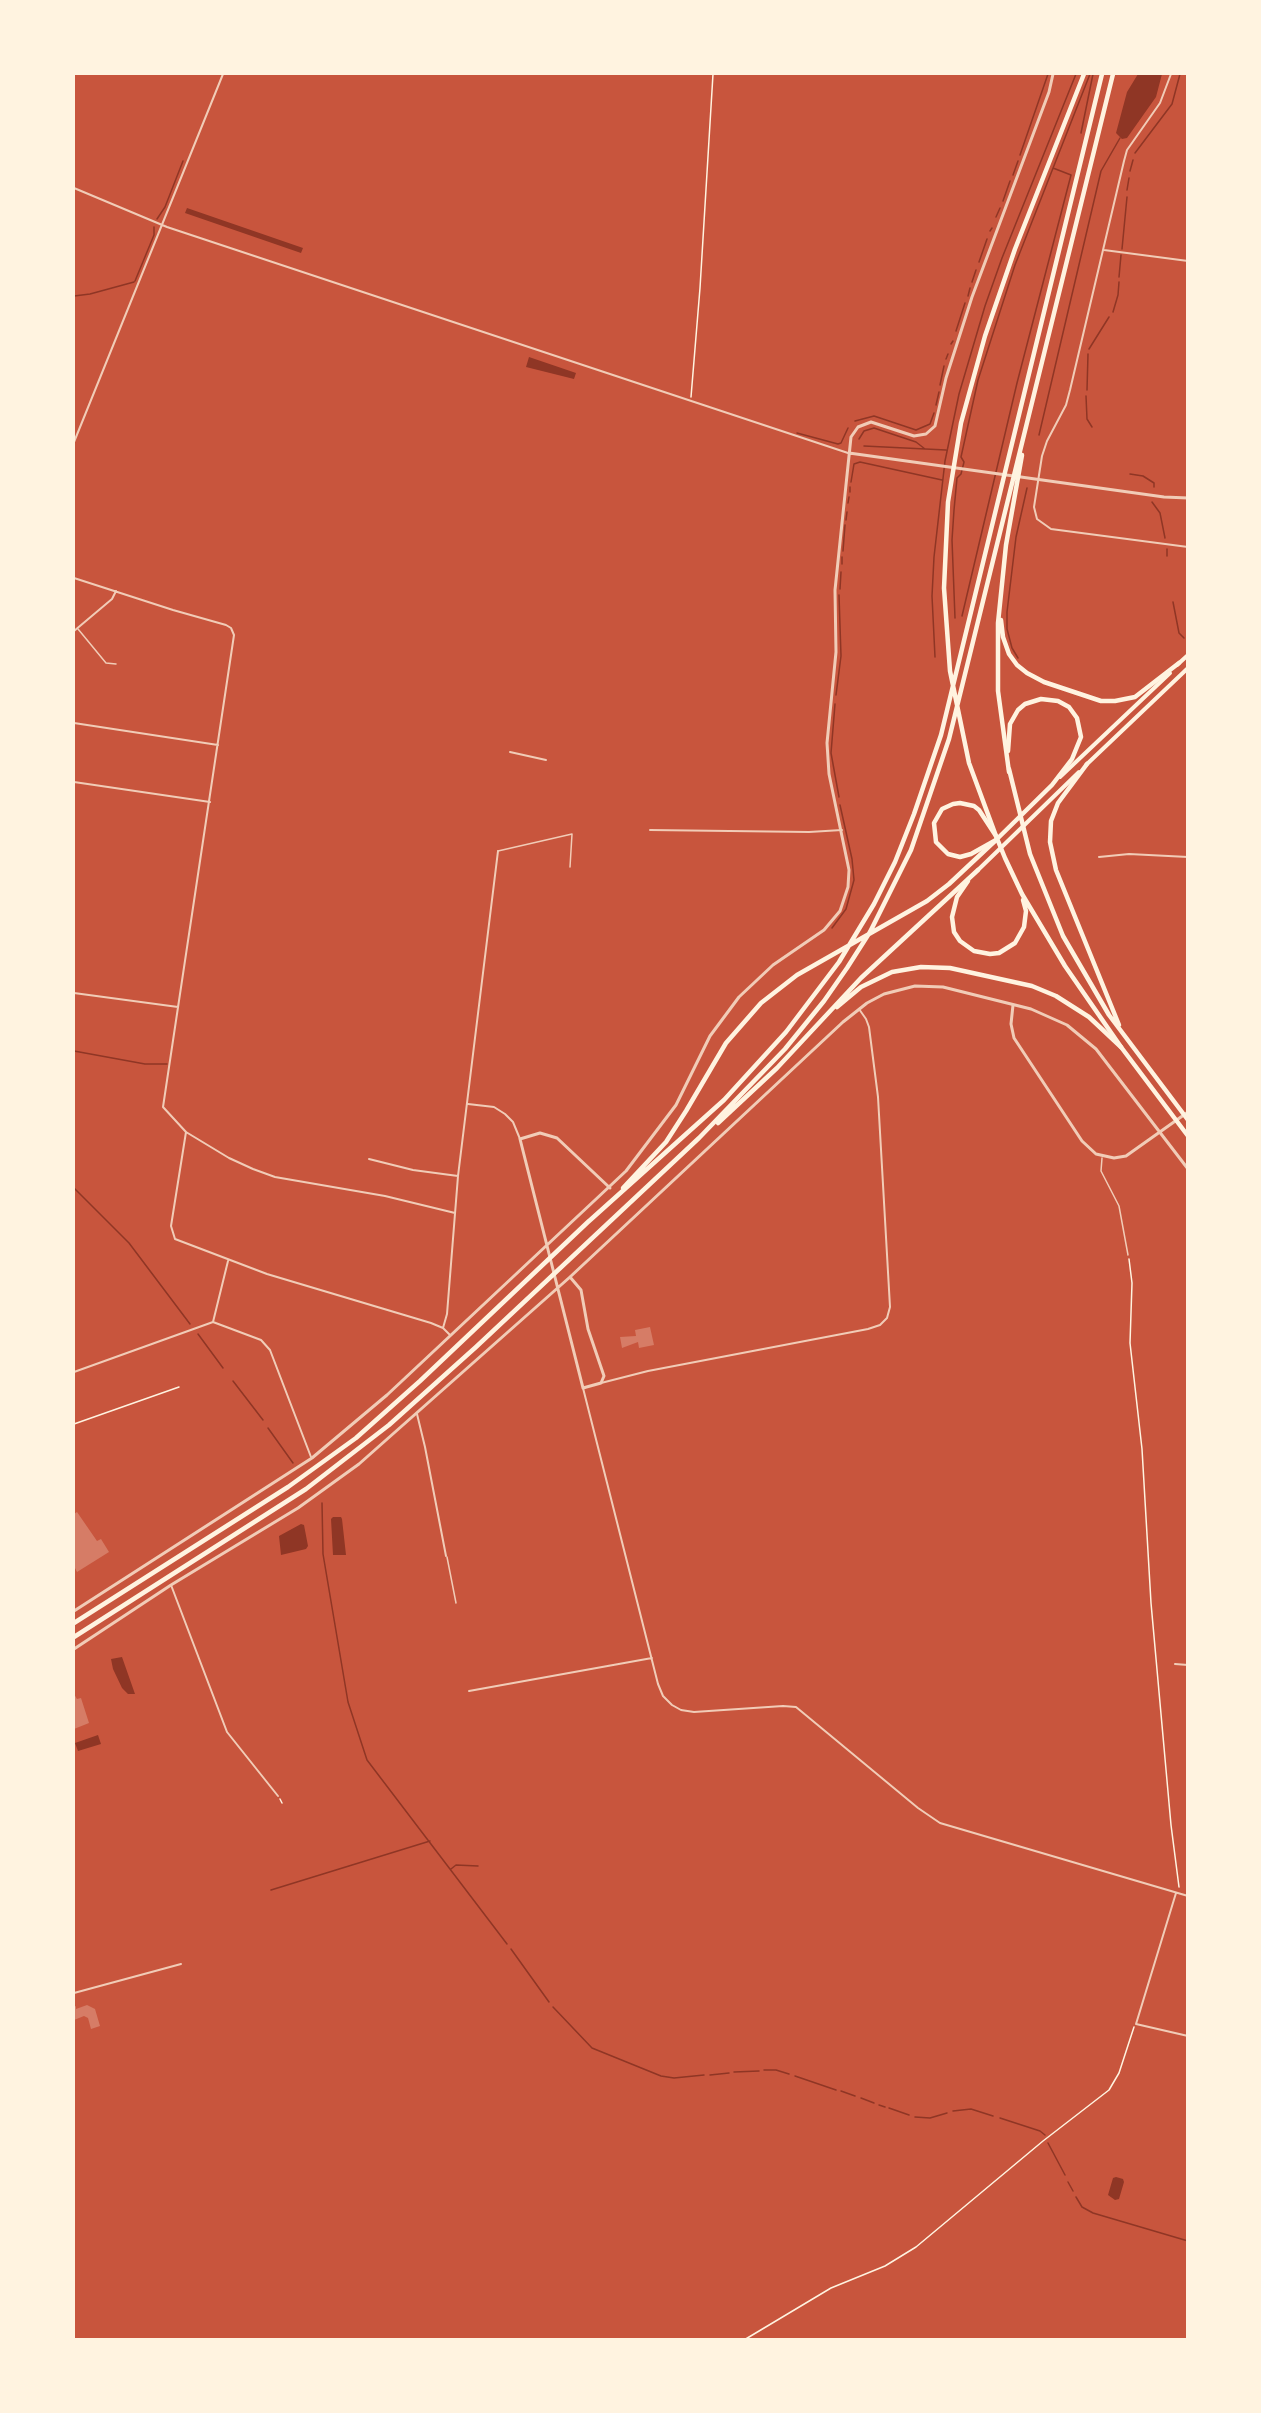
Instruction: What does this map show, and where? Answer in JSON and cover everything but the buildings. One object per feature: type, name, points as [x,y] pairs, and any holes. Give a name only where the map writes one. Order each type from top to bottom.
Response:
[{"type":"main road","points":[[1084,74],[999,293],[961,423],[945,529],[944,605],[948,653],[964,742],[988,821],[1022,894],[1065,966],[1121,1047],[1188,1136]]},
{"type":"main road","points":[[74,1623],[288,1487],[356,1438],[420,1382],[588,1222],[723,1100],[786,1032],[849,945],[874,904],[895,861],[941,735],[1102,74]]},
{"type":"main road","points":[[74,1637],[289,1500],[353,1455],[476,1347],[699,1138],[785,1049],[824,1001],[870,932],[899,878],[922,822],[949,739],[1113,74]]},
{"type":"main road","points":[[1028,426],[1007,537],[997,646],[998,691],[1014,797],[1041,886],[1063,936],[1099,1000],[1188,1120]]},
{"type":"main road","points":[[1000,598],[1003,637],[1009,654],[1017,665],[1044,682],[1101,701],[1122,700],[1144,692],[1188,655]]},
{"type":"main road","points":[[588,1222],[666,1142],[687,1111],[726,1043],[744,1020],[778,988],[937,893],[1179,663]]},
{"type":"main road","points":[[699,1138],[740,1104],[861,978],[978,870],[1188,668]]},
{"type":"main road","points":[[1009,772],[1009,730],[1018,710],[1033,700],[1058,701],[1074,713],[1080,724],[1081,737],[1075,755],[1052,785]]},
{"type":"main road","points":[[1088,764],[1058,803],[1050,830],[1051,851],[1056,870],[1108,1001],[1128,1041]]},
{"type":"main road","points":[[988,821],[974,806],[966,803],[953,804],[942,809],[936,817],[933,827],[934,837],[943,851],[960,857],[971,854],[996,838]]},
{"type":"main road","points":[[978,870],[957,897],[951,917],[954,932],[960,941],[974,951],[999,953],[1015,943],[1021,935],[1026,920],[1022,894]]},
{"type":"main road","points":[[818,1024],[852,994],[872,981],[901,970],[940,967],[967,971],[1046,992],[1066,1001],[1089,1017],[1121,1047]]},
{"type":"street","points":[[74,442],[223,74]]},
{"type":"street","points":[[74,1611],[312,1458],[380,1401],[610,1188],[656,1134],[676,1105],[710,1036],[739,997],[773,965],[824,930],[840,911],[846,896],[849,876],[828,762],[828,738],[836,652],[836,590],[849,453],[854,432],[865,423],[877,423],[914,436],[926,434],[935,426],[946,378],[966,316],[1049,93],[1053,74]]},
{"type":"street","points":[[1171,74],[1160,103],[1127,150],[1068,398],[1042,456],[1034,499],[1035,513],[1041,523],[1051,529],[1188,547]]},
{"type":"street","points":[[74,188],[162,225],[849,453],[1164,497],[1188,498]]},
{"type":"street","points":[[1103,249],[1188,261]]},
{"type":"street","points":[[74,578],[231,628],[233,640],[210,802],[162,1105],[186,1132],[229,1158],[275,1177],[385,1196],[455,1213]]},
{"type":"street","points":[[74,632],[112,598],[116,591]]},
{"type":"street","points":[[74,723],[218,745]]},
{"type":"street","points":[[510,752],[546,760]]},
{"type":"street","points":[[74,782],[210,802]]},
{"type":"street","points":[[650,830],[809,832],[842,830]]},
{"type":"street","points":[[443,1328],[447,1314],[458,1176],[498,850]]},
{"type":"street","points":[[1099,858],[1125,854],[1188,857]]},
{"type":"street","points":[[74,1649],[171,1585],[298,1508],[359,1464],[570,1277],[859,1009],[893,991],[924,986],[952,988],[1014,1005],[1057,1020],[1096,1049],[1188,1169]]},
{"type":"street","points":[[74,993],[178,1007]]},
{"type":"street","points":[[1014,1005],[1011,1024],[1014,1038],[1082,1141],[1091,1151],[1103,1157],[1126,1156],[1188,1112]]},
{"type":"street","points":[[583,1388],[648,1371],[868,1329],[880,1325],[887,1318],[890,1295],[878,1107],[869,1027],[859,1009]]},
{"type":"street","points":[[468,1104],[494,1107],[505,1114],[513,1122],[520,1139],[663,1696],[681,1710],[693,1712],[796,1707],[924,1813],[940,1823],[1188,1896]]},
{"type":"street","points":[[186,1132],[171,1233],[180,1242],[228,1260],[443,1328],[451,1336]]},
{"type":"street","points":[[520,1139],[540,1133],[557,1138],[610,1188]]},
{"type":"street","points":[[369,1159],[413,1170],[458,1176]]},
{"type":"street","points":[[213,1322],[228,1260]]},
{"type":"street","points":[[570,1277],[581,1290],[588,1329],[604,1376],[601,1383]]},
{"type":"street","points":[[74,1372],[213,1322],[261,1340],[270,1350],[312,1458]]},
{"type":"street","points":[[417,1414],[446,1556]]},
{"type":"street","points":[[171,1585],[227,1732],[278,1796]]},
{"type":"street","points":[[470,1691],[652,1658]]},
{"type":"street","points":[[1175,1664],[1188,1665]]},
{"type":"street","points":[[1176,1893],[1136,2024],[1188,2036]]},
{"type":"street","points":[[74,1993],[181,1964]]},
{"type":"lane","points":[[78,628],[106,663],[116,664]]},
{"type":"lane","points":[[498,850],[572,834],[570,867]]},
{"type":"lane","points":[[1103,1157],[1101,1171],[1119,1206],[1128,1255]]},
{"type":"lane","points":[[446,1556],[456,1604]]},
{"type":"lane","points":[[1176,1893],[1179,1887]]},
{"type":"path","points":[[690,401],[699,299],[713,74]]},
{"type":"path","points":[[1128,1255],[1132,1283],[1130,1343],[1142,1449],[1151,1608],[1179,1887]]},
{"type":"path","points":[[74,1424],[179,1387]]},
{"type":"path","points":[[278,1796],[282,1803]]},
{"type":"path","points":[[744,2340],[831,2288],[885,2266],[916,2247],[1042,2141],[1096,2102],[1116,2081],[1136,2024]]},
{"type":"shaded area","points":[[1138,74],[1162,74],[1156,97],[1127,138],[1122,139],[1116,133],[1127,92]]},
{"type":"shaded area","points":[[187,208],[303,248],[301,253],[185,213]]},
{"type":"shaded area","points":[[529,357],[576,373],[574,379],[526,367]]},
{"type":"shaded area","points":[[333,1517],[342,1519],[346,1555],[333,1555],[331,1519]]},
{"type":"shaded area","points":[[301,1524],[304,1525],[308,1546],[306,1549],[281,1555],[279,1536]]},
{"type":"shaded area","points":[[122,1657],[135,1694],[128,1694],[122,1688],[113,1669],[111,1659]]},
{"type":"shaded area","points":[[98,1735],[101,1744],[78,1751],[75,1743]]},
{"type":"shaded area","points":[[1113,2178],[1123,2179],[1124,2182],[1119,2199],[1115,2200],[1108,2195]]},
{"type":"waterway","points":[[1020,155],[1048,74]]},
{"type":"waterway","points":[[935,657],[932,596],[934,557],[945,461],[959,394],[1002,258],[1076,74]]},
{"type":"waterway","points":[[955,618],[952,540],[957,478],[961,474],[964,462],[961,457],[978,380],[1015,265],[1090,74]]},
{"type":"waterway","points":[[1081,133],[1093,74]]},
{"type":"waterway","points":[[1135,153],[1172,104],[1180,74]]},
{"type":"waterway","points":[[1039,435],[1101,171],[1120,138]]},
{"type":"waterway","points":[[1130,171],[1133,160]]},
{"type":"waterway","points":[[157,219],[165,207],[183,161]]},
{"type":"waterway","points":[[1013,175],[1018,161]]},
{"type":"waterway","points":[[962,616],[1017,383],[1071,175],[1053,168]]},
{"type":"waterway","points":[[1127,190],[1129,178]]},
{"type":"waterway","points":[[1003,201],[1010,181]]},
{"type":"waterway","points":[[1122,249],[1127,197]]},
{"type":"waterway","points":[[996,217],[1000,208]]},
{"type":"waterway","points":[[135,281],[154,235],[154,227]]},
{"type":"waterway","points":[[979,262],[987,239]]},
{"type":"waterway","points":[[1119,277],[1121,255]]},
{"type":"waterway","points":[[972,282],[976,270]]},
{"type":"waterway","points":[[74,296],[134,282]]},
{"type":"waterway","points":[[1113,312],[1119,282]]},
{"type":"waterway","points":[[968,296],[970,288]]},
{"type":"waterway","points":[[956,331],[965,303]]},
{"type":"waterway","points":[[1089,349],[1109,317]]},
{"type":"waterway","points":[[946,359],[948,354]]},
{"type":"waterway","points":[[1087,390],[1088,354]]},
{"type":"waterway","points":[[940,385],[944,366]]},
{"type":"waterway","points":[[936,405],[939,392]]},
{"type":"waterway","points":[[1086,396],[1087,419],[1092,427]]},
{"type":"waterway","points":[[855,421],[874,416],[916,430],[930,424],[934,413]]},
{"type":"waterway","points":[[797,433],[838,444],[841,443],[848,428]]},
{"type":"waterway","points":[[859,439],[864,431],[874,428],[916,442],[925,449]]},
{"type":"waterway","points":[[864,446],[946,450]]},
{"type":"waterway","points":[[851,482],[854,464],[860,462],[942,480]]},
{"type":"waterway","points":[[1130,474],[1143,476],[1154,483],[1154,487]]},
{"type":"waterway","points":[[850,487],[850,492]]},
{"type":"waterway","points":[[1018,658],[1012,648],[1007,629],[1007,612],[1016,537],[1027,488]]},
{"type":"waterway","points":[[848,503],[849,497]]},
{"type":"waterway","points":[[1152,502],[1160,513],[1165,538]]},
{"type":"waterway","points":[[846,520],[847,512]]},
{"type":"waterway","points":[[843,551],[845,525]]},
{"type":"waterway","points":[[1167,549],[1167,556]]},
{"type":"waterway","points":[[842,557],[842,564]]},
{"type":"waterway","points":[[840,589],[841,572]]},
{"type":"waterway","points":[[836,695],[841,656],[839,595]]},
{"type":"waterway","points":[[1173,602],[1179,633],[1184,638]]},
{"type":"waterway","points":[[835,704],[831,753],[839,797]]},
{"type":"waterway","points":[[832,928],[846,909],[854,880],[852,859],[840,805]]},
{"type":"waterway","points":[[74,1051],[145,1064],[167,1064]]},
{"type":"waterway","points":[[74,1188],[129,1243],[190,1324]]},
{"type":"waterway","points":[[198,1334],[223,1368]]},
{"type":"waterway","points":[[233,1381],[263,1420]]},
{"type":"waterway","points":[[268,1428],[293,1463]]},
{"type":"waterway","points":[[322,1503],[323,1554],[348,1702],[367,1760],[507,1944]]},
{"type":"waterway","points":[[271,1890],[430,1841]]},
{"type":"waterway","points":[[451,1869],[456,1865],[478,1866]]},
{"type":"waterway","points":[[511,1949],[549,2002]]},
{"type":"waterway","points":[[553,2007],[592,2048],[661,2076],[674,2078],[704,2075]]},
{"type":"waterway","points":[[764,2070],[776,2070],[789,2074]]},
{"type":"waterway","points":[[734,2072],[759,2071]]},
{"type":"waterway","points":[[710,2075],[729,2073]]},
{"type":"waterway","points":[[795,2076],[836,2090]]},
{"type":"waterway","points":[[841,2091],[855,2096]]},
{"type":"waterway","points":[[861,2098],[874,2103]]},
{"type":"waterway","points":[[879,2105],[885,2107]]},
{"type":"waterway","points":[[889,2108],[909,2115]]},
{"type":"waterway","points":[[953,2111],[971,2109],[993,2116]]},
{"type":"waterway","points":[[915,2117],[930,2118],[947,2113]]},
{"type":"waterway","points":[[1000,2118],[1040,2131],[1045,2135]]},
{"type":"waterway","points":[[1048,2143],[1065,2175]]},
{"type":"waterway","points":[[1068,2182],[1073,2191]]},
{"type":"waterway","points":[[1076,2197],[1082,2207],[1093,2213],[1188,2241]]}]
